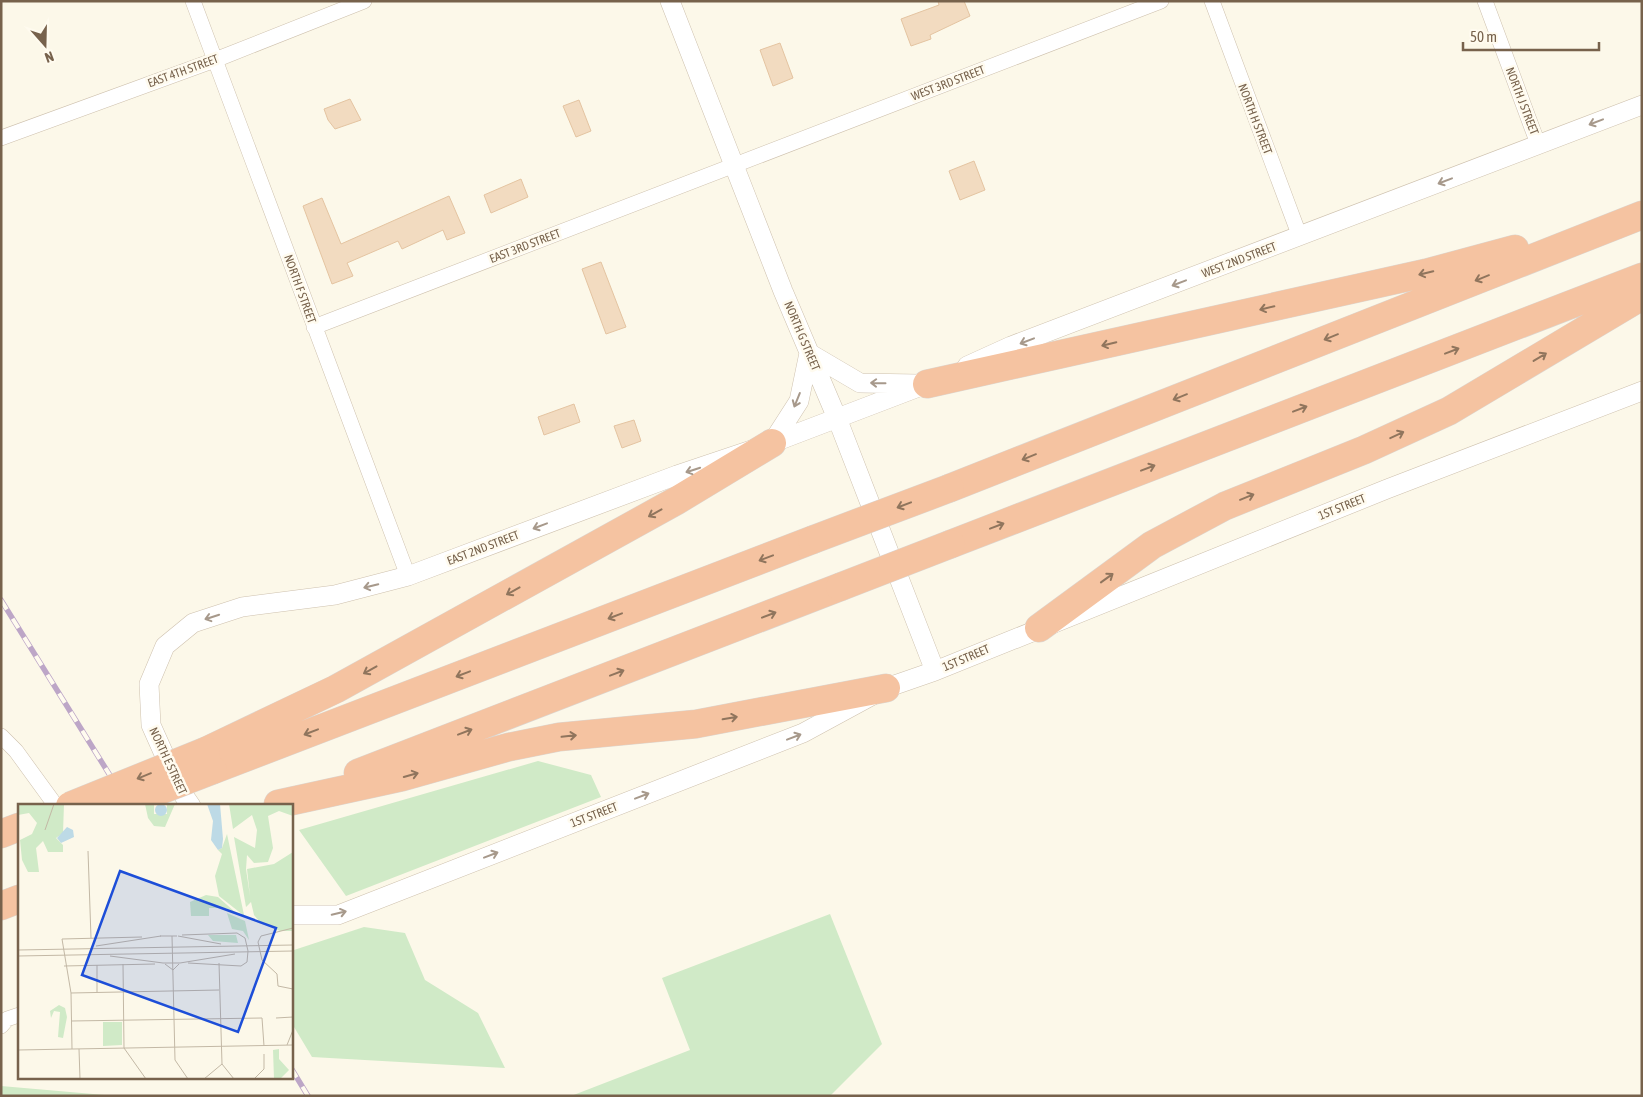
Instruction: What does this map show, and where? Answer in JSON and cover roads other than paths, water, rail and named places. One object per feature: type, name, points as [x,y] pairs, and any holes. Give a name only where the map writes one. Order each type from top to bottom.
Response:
[{"type":"highway","points":[[927,384],[1426,273],[1642,214]]},
{"type":"highway","points":[[76,804],[209,761],[812,540],[950,488],[1642,214]]},
{"type":"highway","points":[[278,804],[1642,277]]},
{"type":"highway","points":[[1039,628],[1152,545],[1225,506],[1364,450],[1449,411],[1642,296]]},
{"type":"highway","points":[[124,804],[209,761],[676,501],[772,443]]},
{"type":"highway","points":[[280,804],[402,777],[509,747],[559,737],[696,724],[886,688]]},
{"type":"highway","points":[[1,834],[18,827]]},
{"type":"highway","points":[[1,851],[18,845]]},
{"type":"street","name":"NORTH F STREET","points":[[193,1],[408,576]]},
{"type":"street","name":"EAST 4TH STREET","points":[[1,138],[215,60],[364,1]]},
{"type":"street","name":"NORTH G STREET","points":[[670,1],[783,291],[838,418],[935,671]]},
{"type":"street","name":"WEST 3RD STREET","points":[[734,165],[1160,1]]},
{"type":"street","name":"NORTH H STREET","points":[[1212,1],[1300,237]]},
{"type":"street","name":"NORTH J STREET","points":[[1485,1],[1538,144]]},
{"type":"street","name":"WEST 2ND STREET","points":[[838,418],[927,384],[1011,346],[1642,105]]},
{"type":"street","name":"EAST 3RD STREET","points":[[314,327],[734,165]]},
{"type":"street","points":[[772,443],[799,401],[809,353],[860,383],[927,384]]},
{"type":"street","name":"1ST STREET","points":[[292,915],[338,915],[803,733],[886,688],[935,671],[1387,489],[1642,391]]},
{"type":"street","name":"EAST 2ND STREET","points":[[149,684],[164,646],[193,623],[242,607],[335,595],[408,576],[677,475],[772,443],[838,418]]},
{"type":"street","name":"NORTH E STREET","points":[[149,684],[151,724],[180,790],[190,804]]},
{"type":"street","points":[[1,736],[16,751],[55,804]]},
{"type":"railway","points":[[1,600],[128,804]]},
{"type":"railway","points":[[292,1070],[308,1096]]}]
